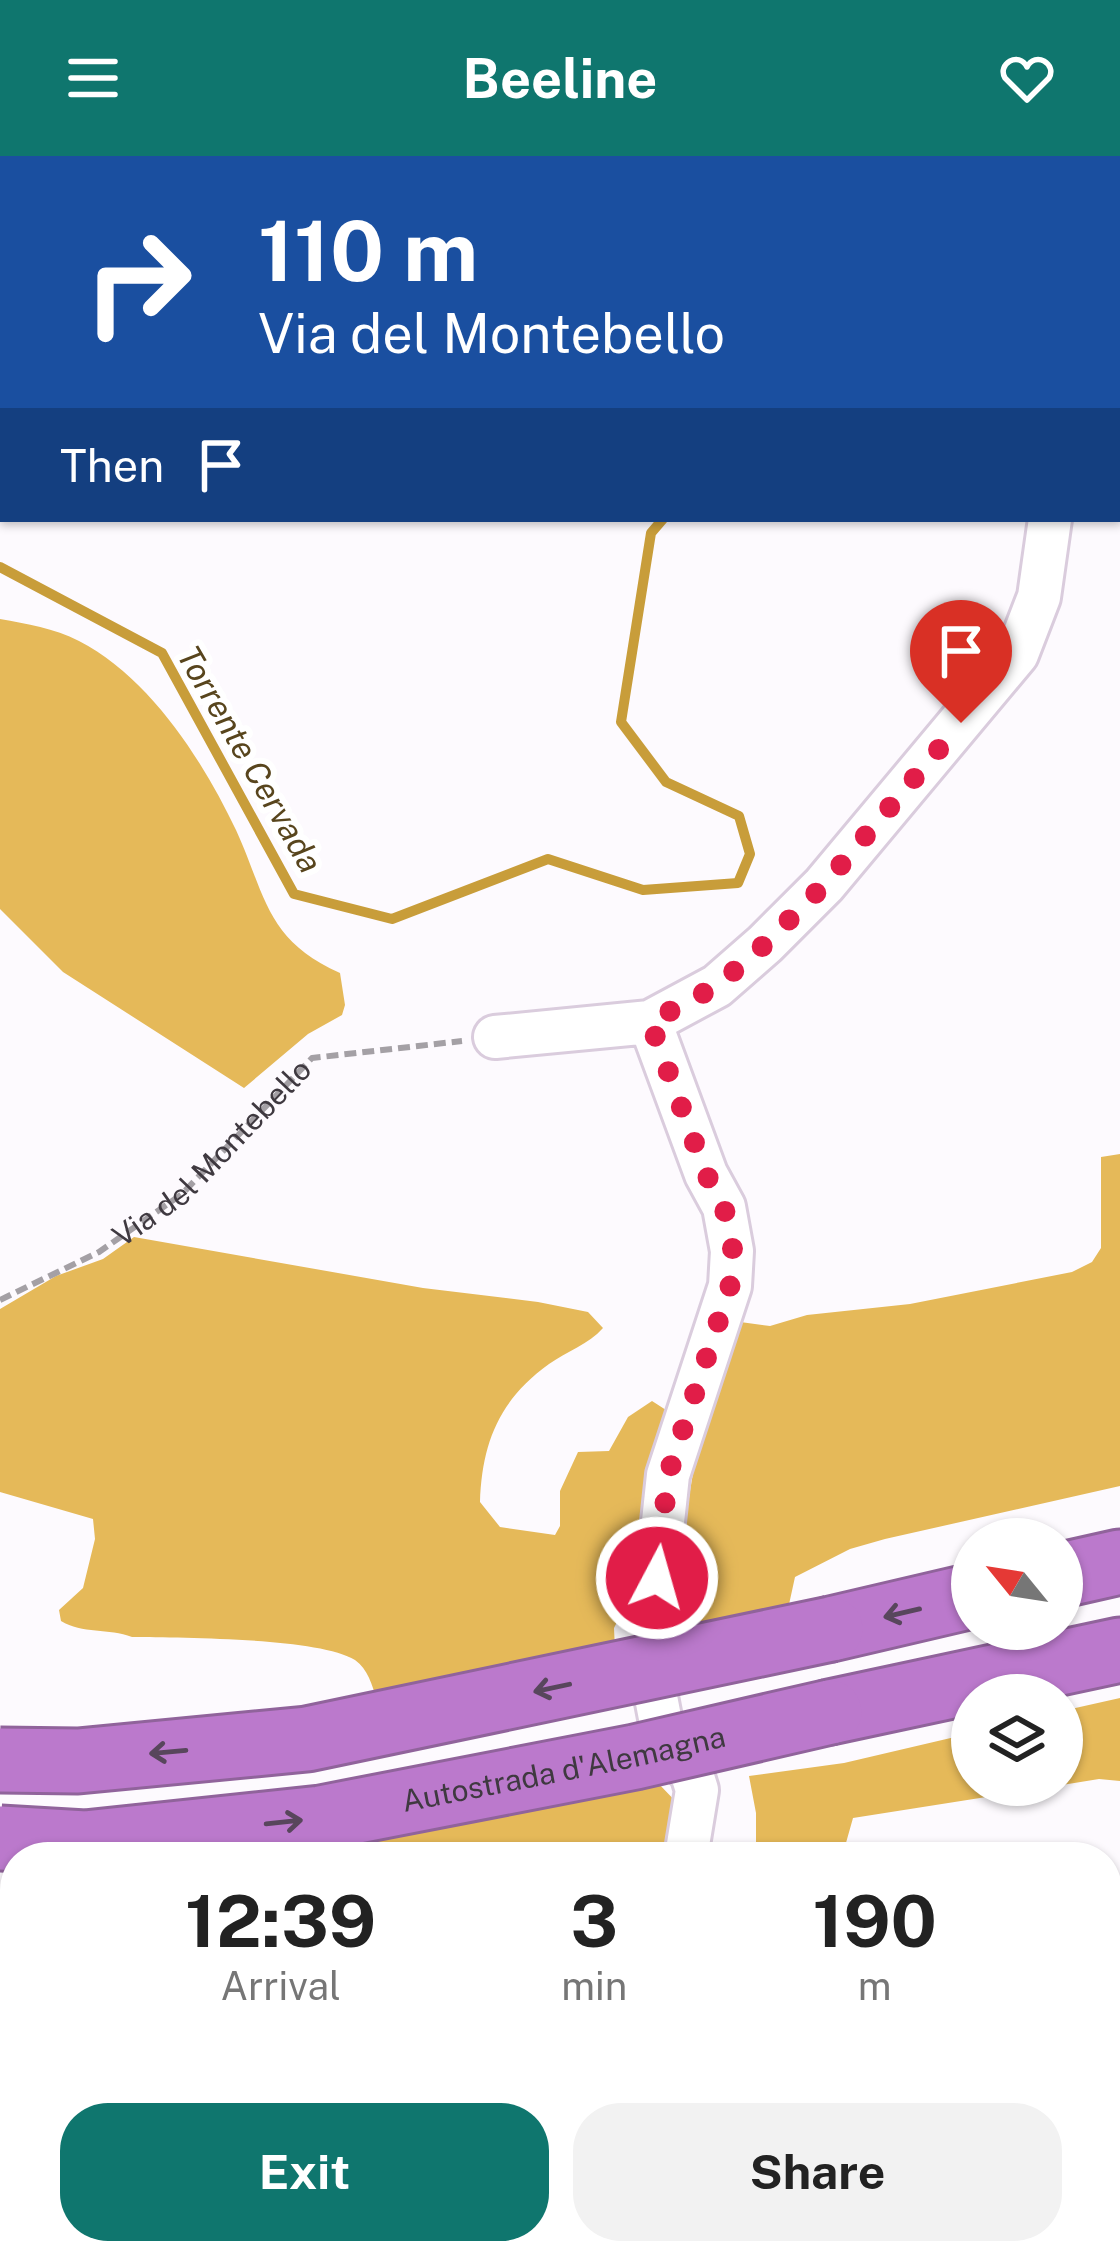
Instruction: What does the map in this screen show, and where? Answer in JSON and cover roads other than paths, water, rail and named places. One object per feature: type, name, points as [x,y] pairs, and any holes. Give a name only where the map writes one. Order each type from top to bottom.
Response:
[{"type":"highway","points":[[1083,1570],[1120,1562]]},
{"type":"highway","points":[[0,1760],[78,1761],[307,1739],[951,1601]]},
{"type":"highway","name":"Autostrada d'Alemagna","points":[[94,1842],[321,1818],[635,1757],[1120,1650]]},
{"type":"highway","name":"Autostrada d'Alemagna","points":[[0,1838],[68,1842]]},
{"type":"street","points":[[495,1037],[650,1022],[717,986],[824,885],[1017,654],[1039,597],[1050,522]]},
{"type":"street","points":[[650,1022],[706,1174],[724,1207],[733,1251],[730,1286],[668,1475],[657,1578],[665,1637],[652,1676],[665,1744],[692,1774],[697,1790],[688,1842]]},
{"type":"waterway","name":"Torrente Cervada","points":[[0,567],[162,653],[294,894],[392,919],[548,859],[643,890],[738,883],[750,854],[739,816],[666,782],[621,722],[651,533],[660,522]]}]
